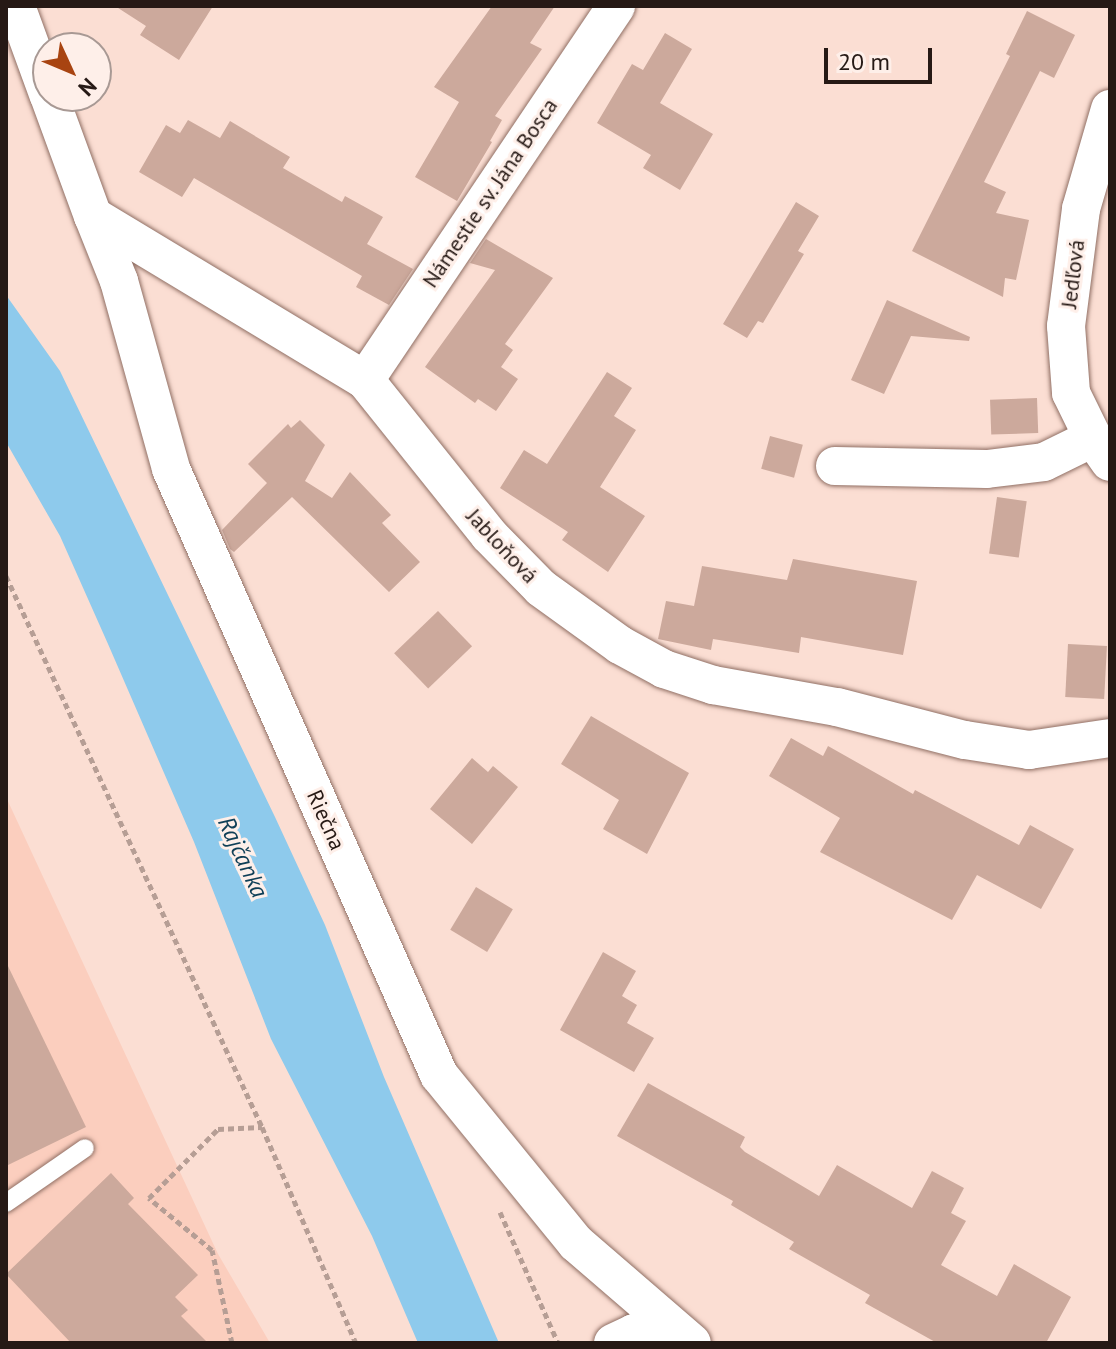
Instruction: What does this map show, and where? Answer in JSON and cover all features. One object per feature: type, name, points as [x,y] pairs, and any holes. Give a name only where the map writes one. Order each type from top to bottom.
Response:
[{"type":"street","points":[[16,6],[32,50]]},
{"type":"street","name":"Námestie sv. Jána Bosca","points":[[365,380],[616,6]]},
{"type":"street","name":"Jedľová","points":[[835,466],[987,469],[1044,462],[1101,450],[1071,393],[1066,326],[1081,209],[1110,109]]},
{"type":"street","points":[[54,112],[93,216]]},
{"type":"street","name":"Jabloňová","points":[[93,216],[365,380],[489,535],[541,588],[620,645],[664,669],[713,685],[837,707],[965,740],[1029,750],[1110,738]]},
{"type":"street","name":"Riečna","points":[[93,216],[119,281],[171,469],[439,1075],[576,1243],[692,1343]]},
{"type":"street","points":[[613,1343],[634,1333],[677,1343]]},
{"type":"lane","points":[[6,1203],[85,1148]]},
{"type":"path","points":[[6,576],[262,1127],[356,1343]]},
{"type":"path","points":[[232,1343],[212,1250],[149,1198],[218,1129],[262,1127]]},
{"type":"shaded area","points":[[6,797],[218,1254],[270,1343],[6,1343]]},
{"type":"water","name":"Rajčanka","points":[[6,295],[60,371],[275,817],[325,925],[384,1077],[499,1343],[418,1343],[372,1236],[271,1039],[194,842],[108,644],[60,536],[6,442]]},
{"type":"building","points":[[115,6],[213,6],[179,60],[140,35],[146,26]]},
{"type":"building","points":[[492,6],[555,6],[530,43],[542,49],[495,116],[502,120],[457,201],[415,177],[459,102],[434,87]]},
{"type":"building","points":[[1027,11],[1075,35],[1054,78],[1040,71],[984,182],[1006,192],[996,213],[1029,220],[1016,280],[1005,278],[1003,297],[912,251],[1010,56],[1006,54]]},
{"type":"building","points":[[665,33],[692,49],[660,103],[713,134],[680,190],[643,168],[651,155],[597,123],[632,64],[643,70]]},
{"type":"building","points":[[188,120],[220,138],[230,121],[290,157],[283,168],[342,202],[345,196],[383,217],[367,244],[413,269],[389,305],[356,287],[362,276],[194,178],[182,197],[139,172],[166,125],[180,133]]},
{"type":"building","points":[[796,202],[819,216],[798,251],[804,254],[763,323],[758,321],[747,338],[723,324]]},
{"type":"building","points":[[486,239],[553,278],[505,344],[513,350],[501,367],[518,379],[496,411],[478,399],[475,403],[425,367],[495,270],[470,263]]},
{"type":"building","points":[[887,300],[970,337],[969,341],[911,336],[884,394],[851,380]]},
{"type":"building","points":[[607,372],[632,388],[614,416],[636,430],[600,487],[645,516],[608,572],[562,540],[568,532],[500,488],[524,450],[547,464]]},
{"type":"building","points":[[1037,398],[1038,433],[991,435],[990,400]]},
{"type":"building","points":[[300,420],[325,445],[305,481],[332,498],[350,472],[391,515],[382,523],[420,562],[389,592],[292,497],[234,552],[230,549],[222,530],[267,483],[248,464],[288,424],[291,428]]},
{"type":"building","points":[[770,436],[803,445],[794,478],[761,469]]},
{"type":"building","points":[[997,497],[1027,501],[1019,558],[989,553]]},
{"type":"building","points":[[793,559],[917,581],[903,655],[801,637],[799,653],[713,639],[711,650],[658,639],[666,601],[694,606],[702,566],[787,580]]},
{"type":"building","points":[[438,611],[472,646],[428,689],[394,653]]},
{"type":"building","points":[[1068,644],[1107,646],[1104,699],[1065,697]]},
{"type":"building","points":[[591,716],[689,773],[647,854],[603,829],[619,800],[561,764]]},
{"type":"building","points":[[791,738],[823,756],[828,746],[913,794],[915,790],[1019,845],[1030,825],[1074,849],[1041,909],[977,875],[952,920],[820,852],[840,818],[769,776]]},
{"type":"building","points":[[472,758],[488,772],[493,766],[518,787],[472,844],[430,809]]},
{"type":"building","points":[[476,887],[513,909],[487,952],[450,930]]},
{"type":"building","points":[[603,952],[636,971],[622,996],[637,1005],[627,1023],[654,1038],[634,1072],[560,1030]]},
{"type":"building","points":[[6,962],[86,1127],[6,1166]]},
{"type":"building","points":[[648,1083],[745,1137],[740,1147],[745,1152],[819,1196],[837,1165],[912,1208],[932,1171],[964,1188],[951,1213],[966,1221],[941,1265],[997,1296],[1014,1264],[1071,1297],[1046,1343],[937,1343],[865,1303],[870,1295],[789,1249],[794,1242],[731,1205],[733,1201],[617,1136]]},
{"type":"building","points":[[111,1173],[134,1198],[128,1204],[198,1275],[175,1297],[188,1310],[181,1316],[208,1343],[71,1343],[6,1274]]}]
